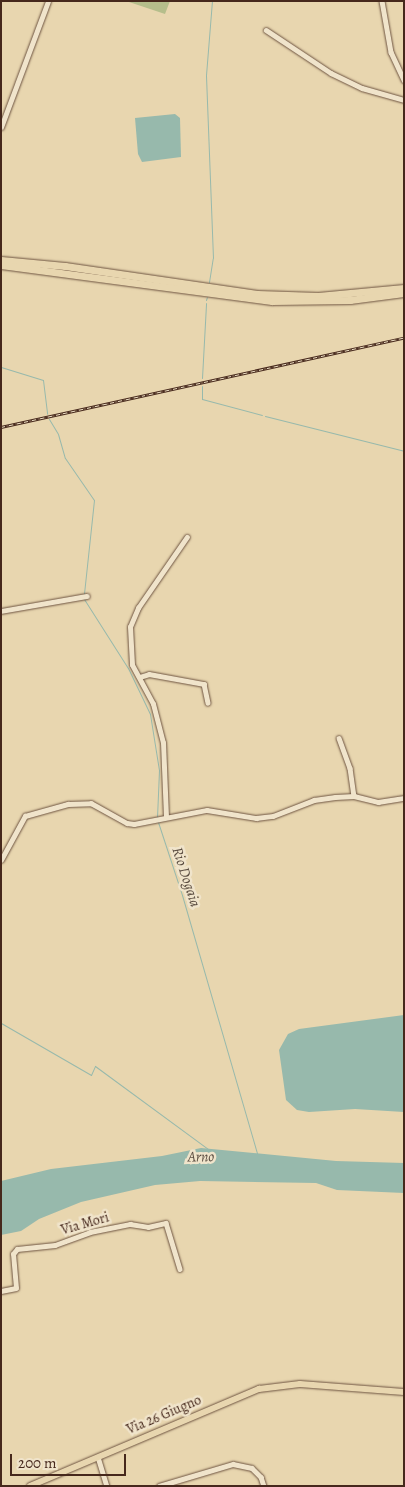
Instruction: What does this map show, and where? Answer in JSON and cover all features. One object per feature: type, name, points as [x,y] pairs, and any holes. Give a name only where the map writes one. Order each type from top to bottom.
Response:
[{"type":"highway","points":[[1,260],[65,266],[256,294],[328,296],[404,288]]},
{"type":"highway","points":[[1,265],[272,301],[316,302],[404,294]]},
{"type":"main road","name":"Via 26 Giugno","points":[[30,1486],[242,1395],[282,1386],[330,1385],[404,1392]]},
{"type":"street","points":[[1,127],[48,1]]},
{"type":"street","points":[[382,1],[391,52],[404,80]]},
{"type":"street","points":[[266,30],[331,72],[369,90],[404,100]]},
{"type":"street","points":[[163,817],[163,743],[156,714],[140,677],[132,666],[132,618],[187,537]]},
{"type":"street","points":[[1,611],[87,596]]},
{"type":"street","points":[[140,677],[149,674],[204,684],[208,703]]},
{"type":"street","points":[[340,738],[350,768],[354,796]]},
{"type":"street","points":[[1,860],[21,821],[29,813],[38,810],[91,803],[127,823],[207,810],[267,817],[288,813],[314,800],[354,796],[378,802],[404,798]]},
{"type":"street","name":"Via Mori","points":[[1,1291],[16,1288],[13,1254],[17,1249],[55,1245],[90,1232],[130,1224],[148,1226],[166,1223],[180,1270]]},
{"type":"street","points":[[98,1457],[108,1486]]},
{"type":"street","points":[[159,1486],[233,1464],[252,1468],[261,1477],[264,1486]]},
{"type":"green space","points":[[126,1],[170,1],[165,14]]},
{"type":"water","points":[[175,114],[180,118],[181,157],[142,162],[138,154],[135,118]]},
{"type":"water","points":[[404,1015],[404,1112],[355,1109],[309,1112],[297,1110],[286,1100],[279,1050],[288,1034],[299,1029]]},
{"type":"water","name":"Arno","points":[[201,1148],[336,1161],[404,1163],[404,1193],[337,1190],[316,1183],[200,1181],[155,1185],[81,1202],[39,1219],[21,1231],[1,1235],[1,1181],[51,1169],[162,1156]]},
{"type":"waterway","points":[[209,282],[213,258],[206,75],[212,1]]},
{"type":"waterway","points":[[202,378],[206,303]]},
{"type":"waterway","name":"Rio Dogaia","points":[[1,367],[43,380],[47,414]]},
{"type":"waterway","points":[[202,386],[202,399],[262,415]]},
{"type":"waterway","points":[[265,416],[404,451]]},
{"type":"waterway","name":"Rio Dogaia","points":[[49,419],[58,434],[65,458],[94,500],[84,593]]},
{"type":"waterway","name":"Rio Dogaia","points":[[84,599],[128,668],[150,714],[159,770],[157,818]]},
{"type":"waterway","name":"Rio Dogaia","points":[[158,822],[182,895],[257,1153]]},
{"type":"waterway","name":"Arno","points":[[1,1023],[91,1075],[95,1066],[208,1149]]},
{"type":"railway","points":[[1,427],[404,338]]}]
